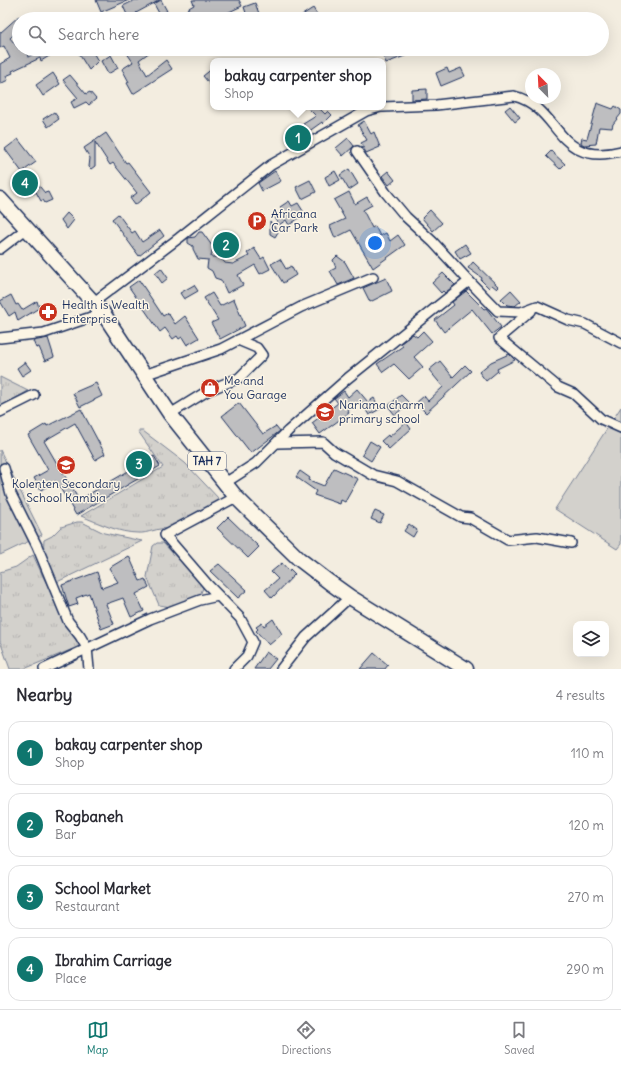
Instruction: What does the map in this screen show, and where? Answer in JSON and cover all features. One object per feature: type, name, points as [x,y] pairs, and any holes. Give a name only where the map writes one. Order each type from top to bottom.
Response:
[{"type":"highway","name":"TAH 7","points":[[0,199],[104,313],[170,414],[236,497],[299,559],[350,597],[466,669]]},
{"type":"street","points":[[386,107],[436,105],[514,96],[525,99],[535,105],[565,140],[576,149],[591,154],[605,155],[621,151]]},
{"type":"street","points":[[94,302],[179,238],[271,165],[370,110]]},
{"type":"street","points":[[357,151],[386,193],[401,211],[433,242],[498,311],[521,312],[537,306],[568,320],[585,324],[621,343]]},
{"type":"street","points":[[0,249],[26,229]]},
{"type":"street","points":[[144,375],[221,349],[302,307],[373,277]]},
{"type":"street","points":[[226,483],[256,463],[288,431],[348,378],[469,281]]},
{"type":"street","points":[[537,306],[499,338],[558,386],[574,394],[601,419],[621,428]]},
{"type":"street","points":[[0,338],[44,333],[104,313]]},
{"type":"street","points":[[170,414],[210,390],[239,378],[262,355],[257,348],[238,340]]},
{"type":"street","points":[[0,412],[34,395]]},
{"type":"street","points":[[277,443],[323,442],[334,452],[373,475],[397,481],[461,516],[470,518],[508,540],[537,537],[571,543]]},
{"type":"street","points":[[4,468],[11,494],[37,546],[68,621],[87,648],[89,669]]},
{"type":"street","points":[[234,669],[247,656],[253,642],[240,618],[218,596],[165,536],[236,497]]},
{"type":"street","points":[[44,669],[150,619],[200,600],[218,596]]},
{"type":"street","points":[[281,669],[306,637],[350,597]]},
{"type":"green space","points":[[0,377],[28,391],[0,407]]},
{"type":"green space","points":[[621,407],[621,544],[617,549],[555,509]]},
{"type":"green space","points":[[138,431],[143,431],[185,463],[220,500],[168,529],[160,529],[142,533],[131,533],[116,529],[81,516],[163,467]]},
{"type":"green space","points":[[0,450],[42,535],[0,555]]},
{"type":"green space","points":[[82,522],[104,533],[142,541],[55,583],[45,557],[44,540],[52,536],[61,527]]},
{"type":"green space","points":[[157,543],[163,543],[200,582],[203,588],[200,595],[171,607],[159,605],[147,577],[153,546]]},
{"type":"green space","points":[[33,555],[65,623],[80,646],[24,669],[10,669],[0,641],[0,572],[16,567]]},
{"type":"building","points":[[96,0],[129,0],[101,12]]},
{"type":"building","points":[[135,0],[160,0],[138,12],[126,12],[123,6]]},
{"type":"building","points":[[161,0],[167,11],[158,12],[154,4]]},
{"type":"building","points":[[192,0],[239,0],[242,6],[229,12],[188,12],[187,9],[194,5]]},
{"type":"building","points":[[255,3],[258,12],[246,12],[244,7]]},
{"type":"building","points":[[313,8],[316,12],[307,12]]},
{"type":"building","points":[[12,22],[12,36],[10,38],[12,40],[12,56],[49,56],[41,61],[40,58],[12,71],[13,73],[6,76],[8,80],[0,84],[0,64],[10,58],[4,46],[0,48],[0,33]]},
{"type":"building","points":[[80,56],[95,56],[98,61],[89,70]]},
{"type":"building","points":[[112,56],[118,68],[108,74],[101,61]]},
{"type":"building","points":[[129,56],[144,56],[139,60],[147,75],[166,60],[172,69],[133,94],[122,69],[133,62]]},
{"type":"building","points":[[383,56],[405,56],[386,63],[386,58]]},
{"type":"building","points":[[447,68],[449,73],[461,68],[465,76],[441,86],[436,73]]},
{"type":"building","points":[[210,70],[210,84],[203,76]]},
{"type":"building","points":[[53,73],[60,84],[43,96],[36,85]]},
{"type":"building","points":[[70,75],[86,94],[90,92],[96,99],[89,105],[86,102],[74,108],[71,102],[78,98],[63,80]]},
{"type":"building","points":[[427,89],[427,99],[412,100],[412,90]]},
{"type":"building","points":[[597,103],[613,109],[615,106],[621,110],[621,114],[613,124],[612,128],[599,127],[596,144],[584,145],[581,143],[582,138],[587,139]]},
{"type":"building","points":[[510,106],[520,118],[515,122],[505,110]]},
{"type":"building","points":[[310,110],[321,110],[325,114],[328,111],[332,115],[323,124],[322,122],[308,132],[303,124],[316,116]]},
{"type":"building","points":[[54,112],[59,119],[48,127],[43,119]]},
{"type":"building","points":[[364,121],[371,134],[374,132],[380,147],[366,153],[361,143],[367,140],[358,125]]},
{"type":"building","points":[[106,133],[126,163],[128,162],[151,192],[135,205],[130,198],[137,193],[113,163],[110,165],[95,142],[95,166],[91,169],[89,167],[90,158],[84,148]]},
{"type":"building","points":[[348,138],[354,146],[343,156],[336,148]]},
{"type":"building","points":[[18,139],[36,162],[22,172],[5,149]]},
{"type":"building","points":[[551,151],[565,164],[560,169],[546,156]]},
{"type":"building","points":[[349,169],[358,184],[349,190],[340,175]]},
{"type":"building","points":[[275,171],[281,181],[262,191],[258,183]]},
{"type":"building","points":[[335,171],[340,180],[329,186],[325,177]]},
{"type":"building","points":[[388,171],[395,180],[389,185],[382,176]]},
{"type":"building","points":[[30,175],[45,193],[48,192],[52,200],[45,203],[43,200],[41,201],[36,192],[33,194],[27,186],[25,187],[21,182]]},
{"type":"building","points":[[310,180],[316,192],[302,199],[296,187]]},
{"type":"building","points":[[349,192],[355,204],[367,197],[372,205],[363,210],[372,228],[375,226],[380,236],[386,233],[390,241],[398,235],[405,245],[373,268],[351,230],[335,238],[330,226],[345,219],[334,200]]},
{"type":"building","points":[[289,201],[292,206],[298,203],[305,214],[289,225],[286,220],[279,225],[275,217],[283,212],[280,207]]},
{"type":"building","points":[[430,210],[442,223],[433,231],[422,218]]},
{"type":"building","points":[[67,213],[74,220],[67,229],[61,220]]},
{"type":"building","points":[[118,214],[132,233],[135,231],[142,242],[160,230],[164,236],[139,256],[112,219]]},
{"type":"building","points":[[270,221],[278,232],[275,237],[270,234]]},
{"type":"building","points":[[199,232],[202,232],[213,247],[211,257],[220,257],[225,263],[233,264],[249,256],[247,253],[254,248],[261,259],[264,257],[270,269],[260,274],[255,265],[238,275],[243,285],[227,293],[221,280],[215,278],[212,271],[207,268],[208,260],[198,259],[193,246],[188,243],[188,238],[195,237]]},
{"type":"building","points":[[465,244],[471,253],[460,259],[455,251]]},
{"type":"building","points":[[337,256],[345,262],[354,278],[338,285],[330,271],[336,268],[333,260]]},
{"type":"building","points":[[280,259],[286,269],[291,266],[296,275],[283,283],[271,264]]},
{"type":"building","points":[[473,262],[499,287],[497,289],[492,285],[489,288],[481,280],[482,278],[468,268]]},
{"type":"building","points":[[161,268],[168,278],[162,283],[155,273]]},
{"type":"building","points":[[443,273],[455,285],[445,293],[443,291],[441,293],[432,283]]},
{"type":"building","points":[[386,278],[392,291],[370,302],[363,288]]},
{"type":"building","points":[[139,280],[163,316],[168,313],[175,324],[185,316],[199,338],[187,345],[182,337],[179,339],[177,336],[173,339],[165,328],[160,332],[129,287]]},
{"type":"building","points":[[194,285],[198,291],[184,299],[180,293]]},
{"type":"building","points":[[511,290],[521,301],[515,306],[507,305],[501,299]]},
{"type":"building","points":[[466,291],[484,309],[486,308],[501,327],[492,334],[472,309],[444,332],[435,320],[454,305],[452,302]]},
{"type":"building","points":[[212,293],[220,306],[234,299],[245,326],[220,339],[211,323],[218,320],[204,298]]},
{"type":"building","points":[[11,295],[16,305],[18,304],[22,310],[37,301],[39,308],[18,321],[15,312],[9,316],[0,301]]},
{"type":"building","points":[[423,331],[432,341],[414,357],[423,367],[409,379],[394,364],[383,372],[377,364],[403,346],[401,343],[413,334],[417,337]]},
{"type":"building","points":[[48,338],[54,357],[45,361],[39,347],[36,348],[33,341]]},
{"type":"building","points":[[509,354],[515,360],[497,369],[498,371],[486,381],[479,372],[491,362]]},
{"type":"building","points":[[440,361],[453,377],[465,365],[471,371],[426,413],[416,403],[424,396],[428,401],[443,387],[429,370]]},
{"type":"building","points":[[25,362],[31,370],[22,376],[17,368]]},
{"type":"building","points":[[96,383],[102,396],[80,407],[73,393]]},
{"type":"building","points":[[357,389],[368,402],[374,398],[380,409],[369,415],[360,401],[348,411],[349,413],[320,434],[312,423],[338,403],[334,398],[344,391],[348,397]]},
{"type":"building","points":[[401,395],[409,403],[395,415],[388,406]]},
{"type":"building","points":[[239,403],[263,434],[276,426],[280,431],[251,453],[222,416]]},
{"type":"building","points":[[81,409],[105,454],[95,460],[75,423],[44,441],[59,467],[66,463],[70,469],[63,473],[79,500],[154,456],[160,466],[76,515],[56,481],[41,490],[34,478],[48,470],[28,435],[46,424],[47,426]]},
{"type":"building","points":[[406,422],[411,429],[389,449],[381,441],[388,435],[389,437]]},
{"type":"building","points":[[370,441],[380,447],[371,461],[362,455]]},
{"type":"building","points":[[334,468],[358,479],[345,502],[341,500],[340,504],[314,495],[316,491],[296,477],[300,471],[310,478],[309,480],[324,486]]},
{"type":"building","points":[[375,511],[384,515],[380,523],[371,519]]},
{"type":"building","points":[[228,517],[259,547],[248,558],[217,528]]},
{"type":"building","points":[[409,524],[417,530],[413,537],[404,531]]},
{"type":"building","points":[[129,556],[140,581],[145,579],[149,587],[136,594],[144,611],[131,617],[123,598],[106,604],[114,624],[101,629],[89,593],[76,598],[78,604],[69,607],[62,585],[97,572],[102,588],[118,582],[109,568]]},
{"type":"building","points":[[282,563],[289,571],[290,569],[295,574],[272,598],[265,590],[278,579],[271,572]]},
{"type":"building","points":[[219,564],[247,590],[238,598],[210,571]]},
{"type":"building","points":[[273,619],[282,634],[269,645],[256,631],[258,629],[256,627],[262,623],[264,626]]},
{"type":"building","points":[[266,652],[276,659],[268,669],[254,669]]},
{"type":"building","points":[[374,653],[388,665],[385,669],[360,669]]},
{"type":"place","name":"bakay carpenter shop","points":[[298,138]]},
{"type":"place","name":"Ibrahim Carriage","points":[[25,183]]},
{"type":"place","name":"Africana Car Park","points":[[257,221]]},
{"type":"place","name":"Rogbaneh","points":[[226,245]]},
{"type":"place","name":"Health is Wealth Enterprise","points":[[48,312]]},
{"type":"place","name":"Me and You Garage","points":[[210,388]]},
{"type":"place","name":"Nariama charm primary school","points":[[325,412]]},
{"type":"place","name":"School Market","points":[[139,464]]},
{"type":"place","name":"Kolenten Secondary School Kambia","points":[[66,465]]}]
